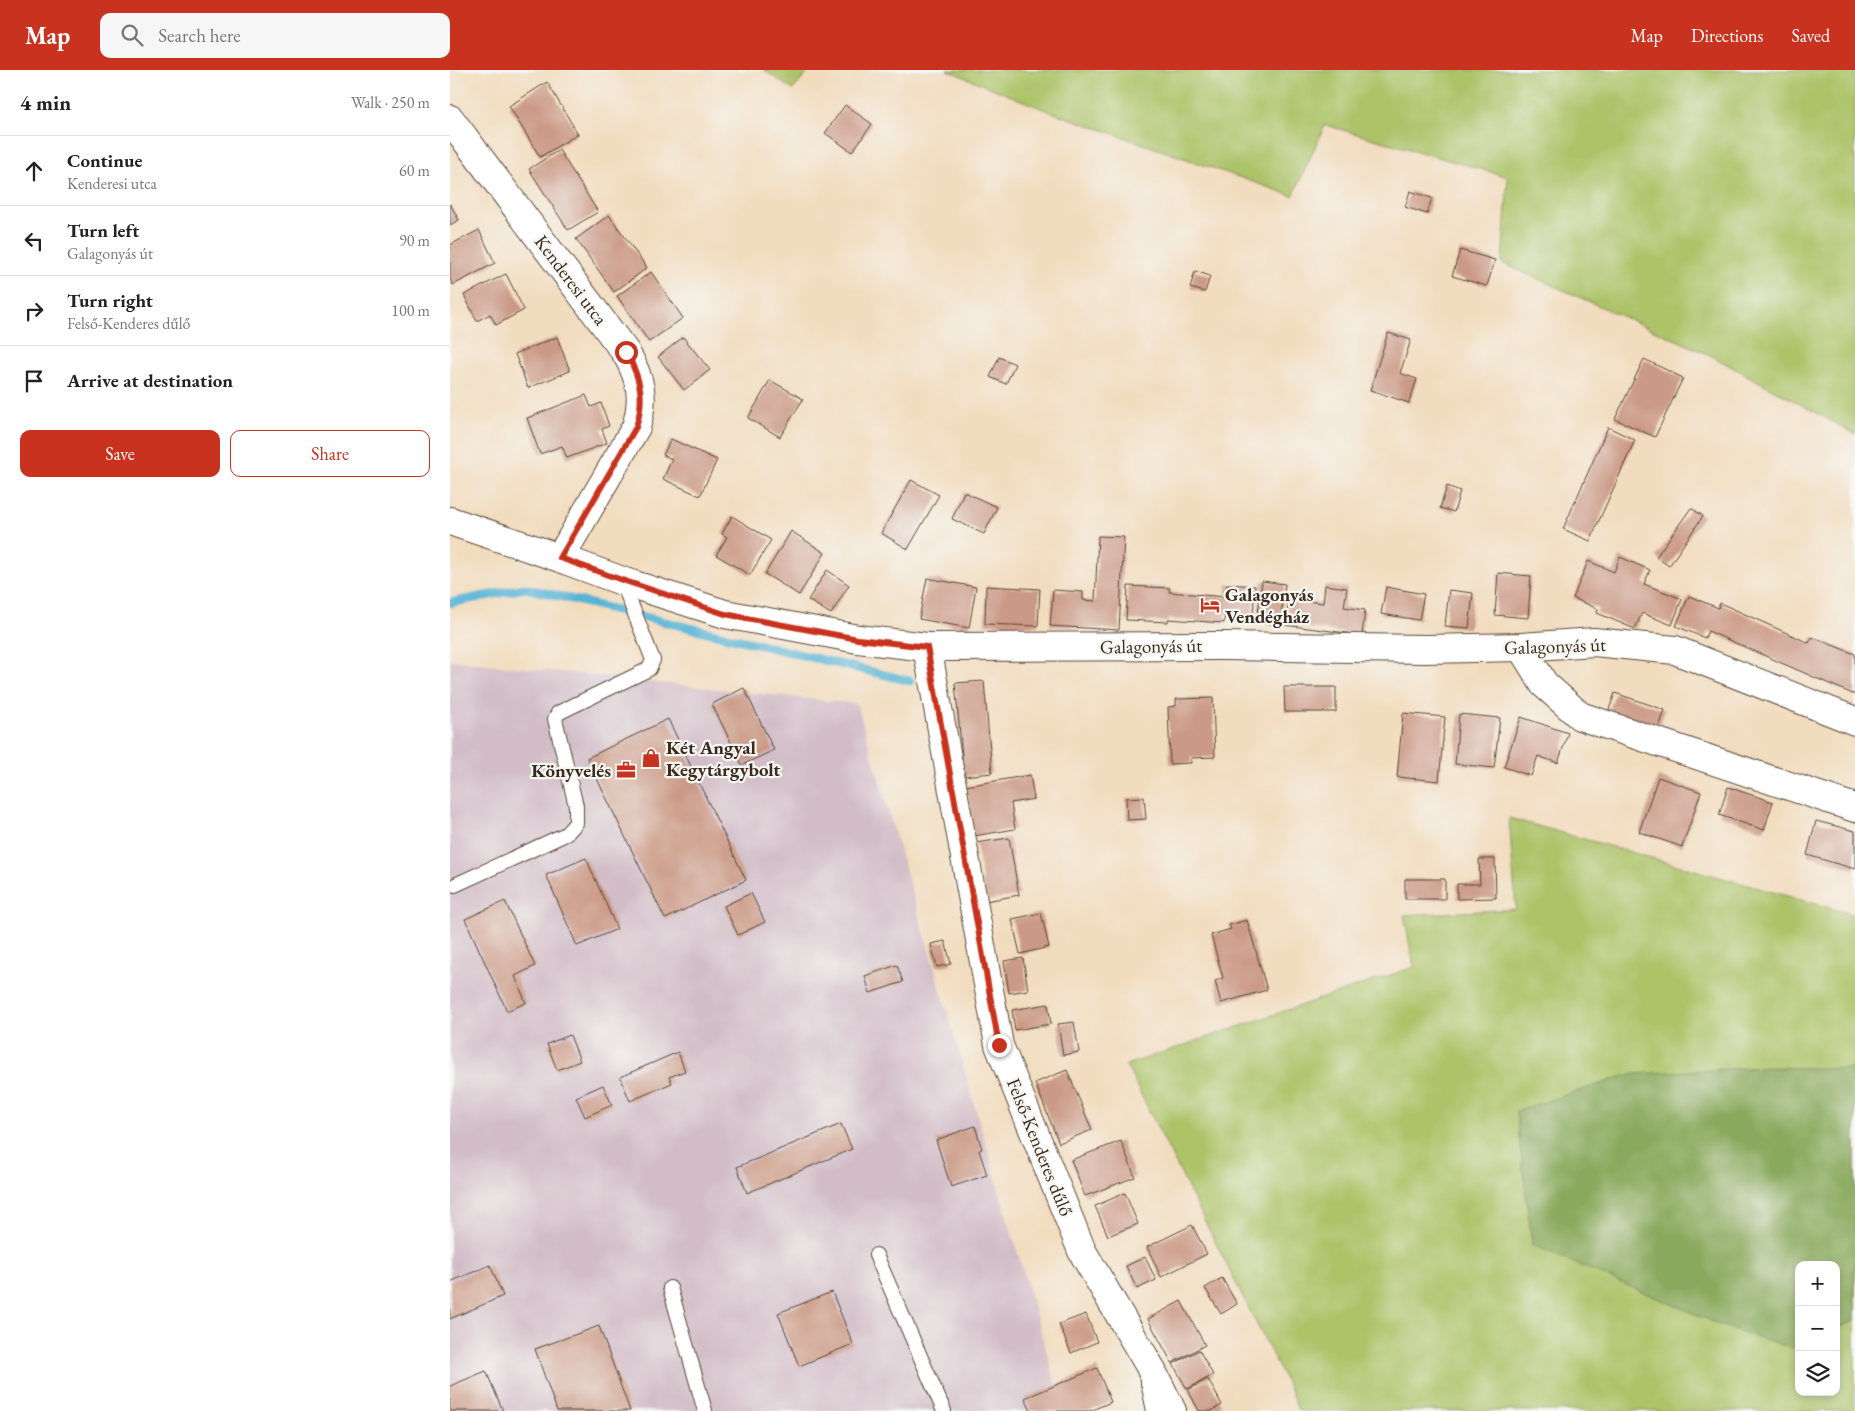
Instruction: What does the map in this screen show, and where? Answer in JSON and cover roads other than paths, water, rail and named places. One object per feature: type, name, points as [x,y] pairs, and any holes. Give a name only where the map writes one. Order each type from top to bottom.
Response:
[{"type":"street","name":"Kenderesi utca","points":[[450,119],[626,352],[636,371],[641,394],[641,411],[636,427],[560,558]]},
{"type":"street","name":"Galagonyás út","points":[[450,521],[560,558],[627,592],[725,614],[858,639],[927,647],[1221,646],[1444,649],[1521,647],[1594,642],[1675,650],[1855,721]]},
{"type":"street","name":"Felső-Kenderes dűlő","points":[[927,647],[999,1045],[1082,1251],[1149,1365],[1172,1411]]},
{"type":"street","points":[[1521,647],[1544,684],[1580,716],[1855,808]]},
{"type":"lane","points":[[455,885],[566,834],[576,823],[576,806],[555,719],[558,713],[649,669],[653,660],[627,592]]},
{"type":"lane","points":[[876,1255],[944,1411]]},
{"type":"lane","points":[[670,1288],[705,1411]]},
{"type":"lane","points":[[1149,1365],[1148,1386],[1154,1411]]},
{"type":"waterway","points":[[450,603],[525,588],[910,681]]},
{"type":"place","name":"Galagonyás Vendégház","points":[[1210,605]]},
{"type":"place","name":"Két Angyal Kegytárgybolt","points":[[651,758]]},
{"type":"place","name":"Könyvelés","points":[[626,770]]}]
